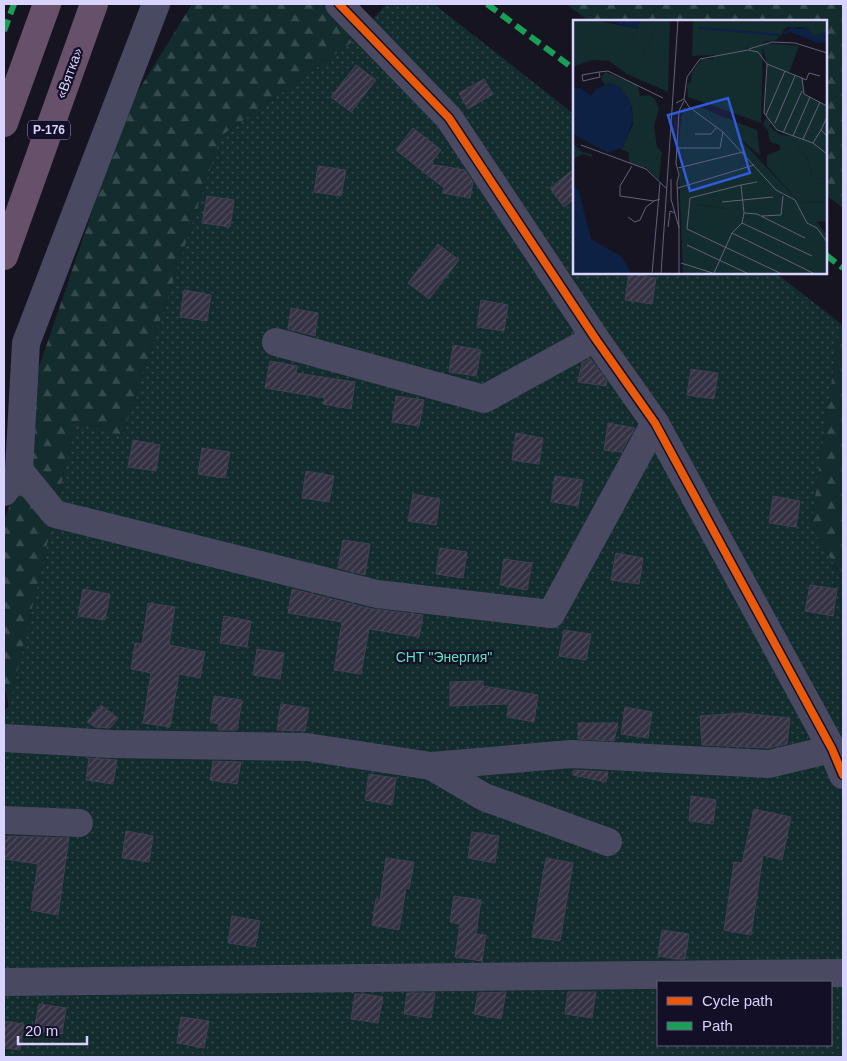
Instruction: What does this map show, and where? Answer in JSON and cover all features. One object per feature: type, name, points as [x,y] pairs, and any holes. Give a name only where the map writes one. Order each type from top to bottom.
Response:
[{"type":"highway","points":[[4,123],[47,4]]},
{"type":"highway","name":"«Вятка»","points":[[4,256],[94,4]]},
{"type":"street","points":[[4,492],[19,470],[26,343],[156,4]]},
{"type":"street","points":[[339,4],[449,118],[595,338],[655,423],[832,749],[843,775]]},
{"type":"street","points":[[276,342],[484,399],[595,338]]},
{"type":"street","points":[[19,470],[55,514],[377,594],[551,614],[655,423]]},
{"type":"street","points":[[4,738],[112,744],[306,747],[431,766],[571,754],[769,764],[832,749]]},
{"type":"street","points":[[431,766],[484,796],[608,842]]},
{"type":"street","points":[[4,820],[79,823]]},
{"type":"street","points":[[4,982],[843,973]]},
{"type":"green space","points":[[192,4],[322,4],[355,40],[221,136],[122,436],[76,421],[9,707],[4,686],[4,520],[30,452],[22,417],[127,109]]},
{"type":"green space","name":"СНТ \"Энергия\"","points":[[386,4],[434,4],[573,113],[573,274],[777,274],[840,323],[811,525],[843,580],[843,1057],[4,1057],[4,710],[9,707],[76,421],[122,436],[221,136],[355,40]]},
{"type":"green space","points":[[566,4],[843,4],[843,208],[827,196],[827,20],[588,20]]},
{"type":"green space","points":[[840,323],[843,326],[843,580],[811,525]]},
{"type":"building","points":[[356,65],[376,80],[351,112],[331,97]]},
{"type":"building","points":[[484,79],[493,94],[468,109],[459,93]]},
{"type":"building","points":[[413,128],[441,150],[430,164],[465,170],[473,182],[470,198],[443,193],[444,188],[396,150]]},
{"type":"building","points":[[318,166],[346,170],[341,196],[314,192]]},
{"type":"building","points":[[573,170],[573,200],[564,207],[550,188]]},
{"type":"building","points":[[207,196],[234,200],[230,227],[202,223]]},
{"type":"building","points":[[438,244],[459,260],[429,299],[408,283]]},
{"type":"building","points":[[629,274],[656,278],[652,304],[625,300]]},
{"type":"building","points":[[184,290],[211,295],[207,321],[180,317]]},
{"type":"building","points":[[481,300],[508,305],[504,331],[477,327]]},
{"type":"building","points":[[291,308],[318,313],[315,336],[288,329]]},
{"type":"building","points":[[453,345],[481,350],[476,376],[449,372]]},
{"type":"building","points":[[590,358],[607,381],[606,386],[578,382],[582,363]]},
{"type":"building","points":[[270,361],[297,366],[296,373],[355,382],[351,409],[323,404],[325,398],[265,388]]},
{"type":"building","points":[[691,369],[718,373],[714,399],[687,395]]},
{"type":"building","points":[[396,396],[424,400],[419,426],[392,422]]},
{"type":"building","points":[[608,423],[635,428],[621,452],[604,450]]},
{"type":"building","points":[[516,433],[543,438],[539,464],[512,460]]},
{"type":"building","points":[[133,440],[160,445],[156,471],[128,467]]},
{"type":"building","points":[[202,448],[230,452],[225,478],[198,474]]},
{"type":"building","points":[[306,471],[334,476],[329,502],[302,498]]},
{"type":"building","points":[[555,476],[583,480],[578,506],[551,502]]},
{"type":"building","points":[[413,494],[440,499],[436,525],[408,521]]},
{"type":"building","points":[[773,496],[800,501],[796,527],[769,523]]},
{"type":"building","points":[[343,540],[370,544],[365,575],[338,568]]},
{"type":"building","points":[[440,548],[467,552],[463,578],[436,574]]},
{"type":"building","points":[[616,553],[643,558],[639,584],[611,580]]},
{"type":"building","points":[[504,559],[532,563],[527,590],[500,585]]},
{"type":"building","points":[[810,585],[837,589],[833,616],[805,611]]},
{"type":"building","points":[[83,589],[110,594],[105,620],[78,616]]},
{"type":"building","points":[[292,589],[373,609],[423,615],[419,637],[369,629],[361,674],[334,670],[342,622],[288,613]]},
{"type":"building","points":[[148,603],[175,607],[169,645],[205,652],[200,678],[179,674],[170,727],[143,723],[151,673],[131,669],[135,643],[142,644]]},
{"type":"building","points":[[224,616],[251,621],[247,647],[220,643]]},
{"type":"building","points":[[564,630],[591,634],[586,660],[559,656]]},
{"type":"building","points":[[257,649],[284,653],[280,679],[253,675]]},
{"type":"building","points":[[483,681],[483,686],[538,695],[534,722],[507,717],[509,704],[450,706],[450,682]]},
{"type":"building","points":[[214,696],[242,700],[237,730],[218,730],[219,724],[210,722]]},
{"type":"building","points":[[281,704],[309,708],[305,731],[277,730]]},
{"type":"building","points":[[101,705],[118,718],[110,728],[95,727],[87,722]]},
{"type":"building","points":[[625,707],[652,712],[648,738],[621,734]]},
{"type":"building","points":[[741,713],[790,718],[787,744],[768,748],[702,745],[700,716]]},
{"type":"building","points":[[578,723],[618,723],[614,741],[578,739]]},
{"type":"building","points":[[89,758],[117,760],[113,784],[86,780]]},
{"type":"building","points":[[213,761],[241,762],[237,784],[210,780]]},
{"type":"building","points":[[574,770],[608,772],[606,782],[573,775]]},
{"type":"building","points":[[369,774],[396,778],[392,805],[365,800]]},
{"type":"building","points":[[691,796],[716,800],[713,824],[689,821]]},
{"type":"building","points":[[754,809],[791,817],[782,860],[763,855],[751,935],[724,930],[734,862],[742,863]]},
{"type":"building","points":[[126,831],[153,836],[149,862],[122,858]]},
{"type":"building","points":[[472,832],[499,836],[495,863],[468,858]]},
{"type":"building","points":[[4,836],[69,838],[58,915],[31,910],[38,864],[4,859]]},
{"type":"building","points":[[386,858],[414,862],[409,889],[406,888],[399,930],[372,925],[376,899],[380,900]]},
{"type":"building","points":[[546,858],[573,863],[560,941],[532,937]]},
{"type":"building","points":[[454,896],[481,900],[476,934],[486,935],[482,961],[455,957],[460,924],[450,922]]},
{"type":"building","points":[[232,916],[260,921],[255,947],[228,943]]},
{"type":"building","points":[[662,930],[689,934],[685,959],[658,956]]},
{"type":"building","points":[[506,992],[501,1019],[474,1014],[478,993]]},
{"type":"building","points":[[568,992],[596,992],[592,1018],[565,1014]]},
{"type":"building","points":[[407,993],[435,993],[431,1018],[404,1014]]},
{"type":"building","points":[[355,994],[383,997],[378,1023],[351,1019]]},
{"type":"building","points":[[39,1004],[66,1008],[62,1034],[34,1030]]},
{"type":"building","points":[[181,1017],[209,1021],[204,1048],[177,1043]]},
{"type":"building","points":[[4,1021],[24,1024],[20,1050],[4,1048]]},
{"type":"marked path","points":[[4,31],[14,4]]},
{"type":"marked path","points":[[487,4],[573,68]]},
{"type":"marked path","points":[[827,256],[843,268]]},
{"type":"cycle path","points":[[339,4],[449,118],[595,338],[655,423],[832,749],[843,775]]}]
